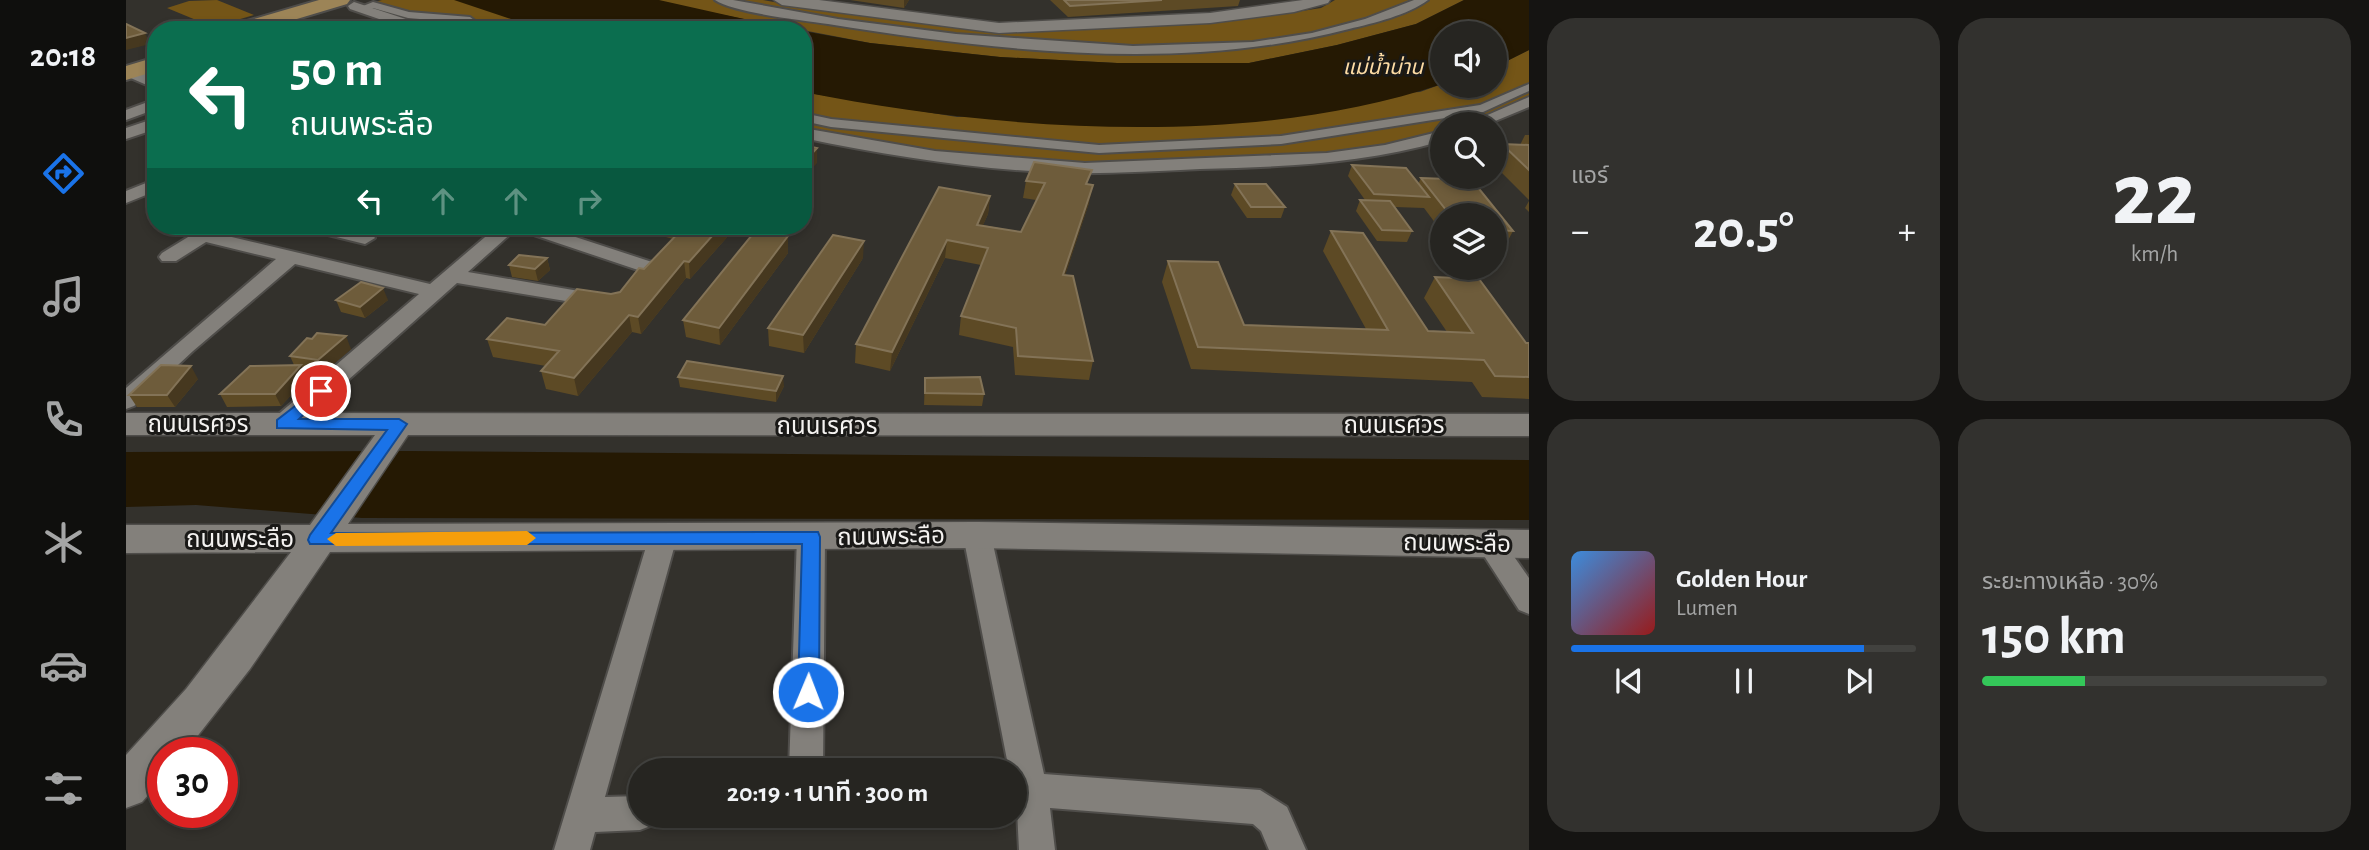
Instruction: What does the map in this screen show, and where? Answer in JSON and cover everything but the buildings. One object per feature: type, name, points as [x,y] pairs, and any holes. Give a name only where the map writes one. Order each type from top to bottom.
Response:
[{"type":"main road","points":[[279,21],[358,4]]},
{"type":"main road","points":[[302,21],[358,4]]},
{"type":"main road","points":[[127,69],[147,58]]},
{"type":"main road","points":[[127,69],[147,66]]},
{"type":"street","points":[[720,0],[848,26],[1039,47],[1107,50],[1188,49],[1301,38],[1384,18],[1423,0]]},
{"type":"street","points":[[782,0],[999,28],[1163,21],[1267,12],[1321,0]]},
{"type":"street","points":[[358,4],[402,21]]},
{"type":"street","points":[[358,4],[373,5],[408,15],[456,17],[471,21]]},
{"type":"street","points":[[1145,7],[1163,21]]},
{"type":"street","points":[[127,69],[147,80]]},
{"type":"street","points":[[812,118],[1029,145],[1099,149],[1281,140],[1483,108],[1529,87]]},
{"type":"street","points":[[1504,112],[1529,102]]},
{"type":"street","points":[[126,115],[147,107]]},
{"type":"street","points":[[126,134],[147,126]]},
{"type":"street","points":[[812,135],[952,159],[1068,168],[1262,163],[1356,156],[1430,139]]},
{"type":"street","points":[[126,198],[147,188]]},
{"type":"street","points":[[169,257],[205,235]]},
{"type":"street","points":[[223,235],[291,257],[436,292]]},
{"type":"street","points":[[352,235],[365,238]]},
{"type":"street","points":[[283,424],[499,235]]},
{"type":"street","points":[[551,235],[648,267]]},
{"type":"street","points":[[126,401],[185,346],[291,257]]},
{"type":"street","points":[[454,276],[615,303]]},
{"type":"street","name":"ถนนเรศวร","points":[[126,424],[283,424],[392,434],[1529,425]]},
{"type":"street","points":[[126,787],[166,746],[217,682],[392,434]]},
{"type":"street","name":"ถนนพระลือ","points":[[126,539],[323,531],[663,537],[977,535],[1529,544]]},
{"type":"street","points":[[977,535],[1030,790],[1037,850]]},
{"type":"street","points":[[572,850],[663,537]]},
{"type":"street","points":[[806,758],[811,537]]},
{"type":"street","points":[[1489,542],[1529,603]]},
{"type":"street","points":[[1030,790],[1260,807],[1273,820],[1288,850]]},
{"type":"street","points":[[582,815],[628,813]]},
{"type":"shaded area","points":[[217,0],[254,15],[234,21],[198,21],[167,8],[189,1]]},
{"type":"shaded area","points":[[382,0],[458,0],[523,21],[410,21],[364,5]]},
{"type":"shaded area","points":[[646,0],[763,0],[828,12],[995,30],[1270,16],[1321,8],[1335,0],[1464,0],[1416,24],[1337,45],[1249,63],[1117,63],[1000,57],[870,43],[812,32],[812,21],[755,21]]},
{"type":"shaded area","points":[[1529,50],[1529,102],[1504,112],[1430,112],[1430,140],[1414,145],[1262,163],[1019,164],[812,134],[812,93],[957,117],[1420,92],[1430,88],[1430,98],[1507,98],[1507,61]]},
{"type":"water","points":[[454,0],[659,0],[753,21],[517,21]]},
{"type":"water","name":"แม่น้ำน่าน","points":[[1464,0],[1529,0],[1529,50],[1507,61],[1507,21],[1430,21],[1430,87],[1367,105],[1289,118],[1207,125],[1124,127],[1041,124],[879,106],[812,94],[812,33],[870,43],[1000,57],[1117,63],[1249,63],[1337,45],[1416,24]]},
{"type":"water","points":[[407,451],[1529,460],[1529,520],[362,518],[196,505],[126,507],[126,452]]},
{"type":"slow traffic","points":[[336,539],[527,538]]},
{"type":"route","points":[[321,391],[283,424],[399,424],[317,540],[811,537],[808,692]]}]
